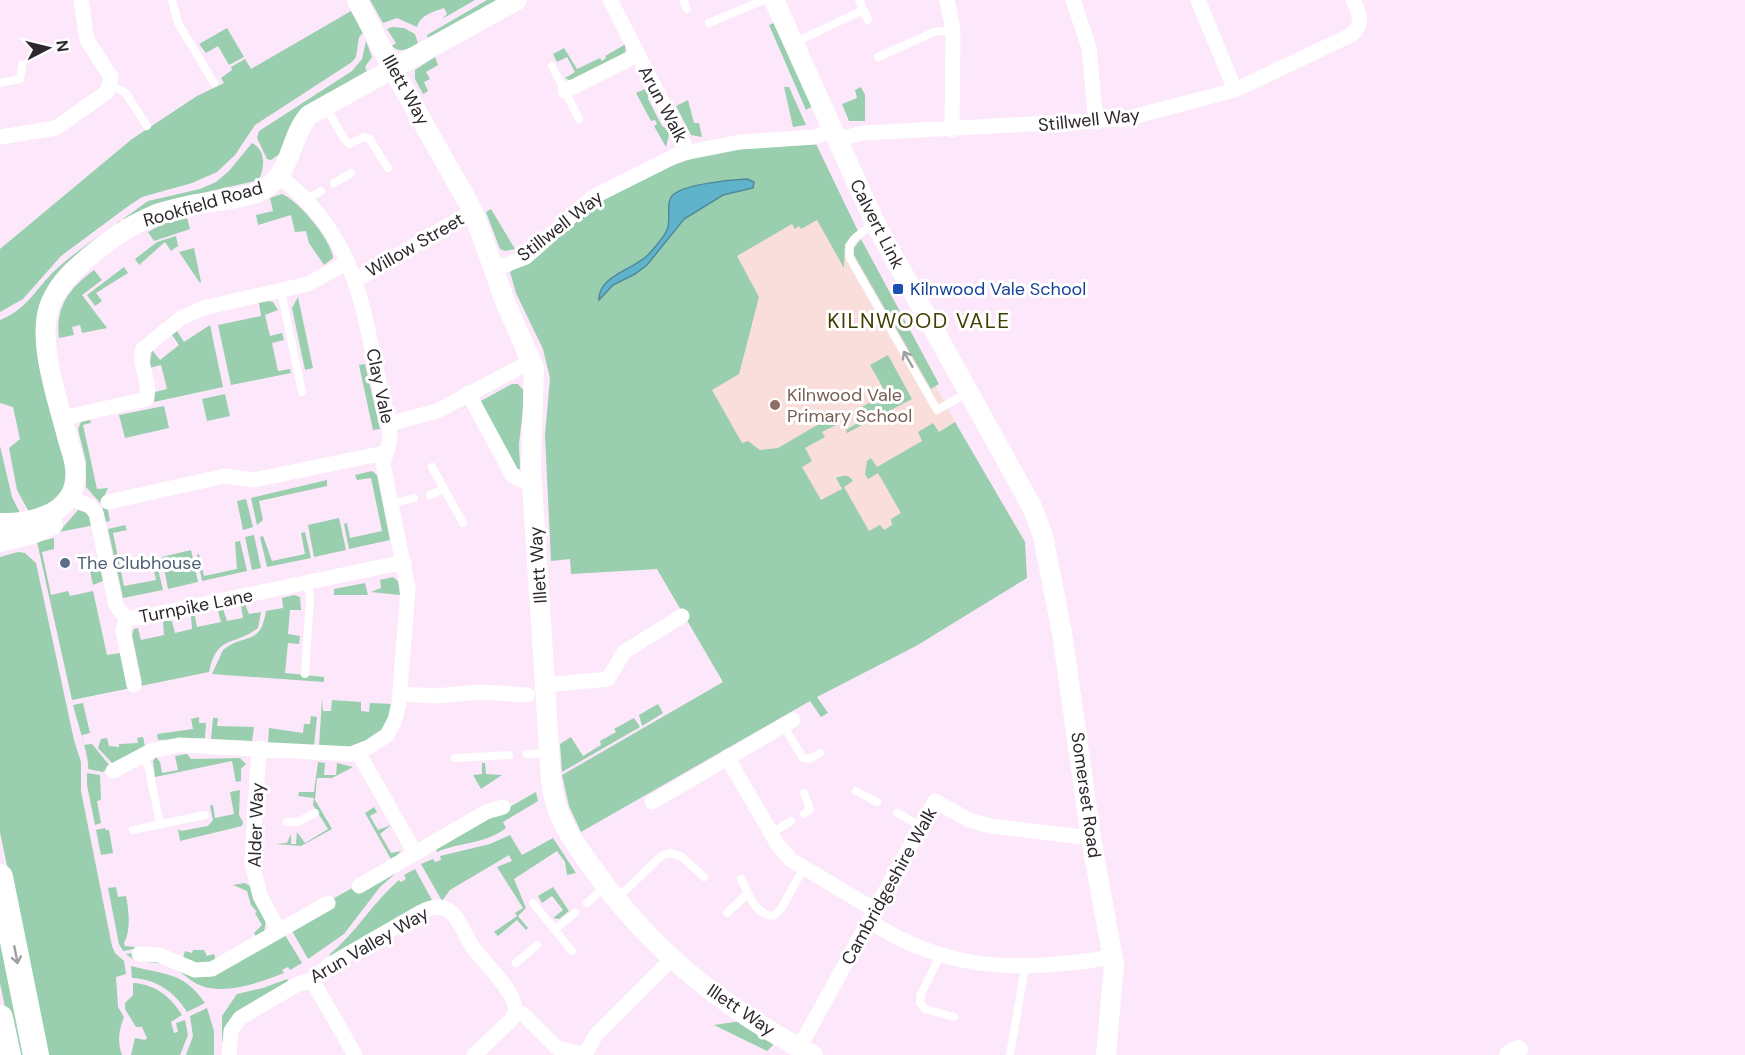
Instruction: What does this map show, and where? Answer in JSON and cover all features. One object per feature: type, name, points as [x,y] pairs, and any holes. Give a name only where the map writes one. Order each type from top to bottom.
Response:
[{"type":"highway","points":[[0,877],[36,1055]]},
{"type":"highway","points":[[0,1018],[8,1055]]},
{"type":"street","points":[[0,137],[62,125],[100,98],[111,85],[109,72],[87,40],[81,0]]},
{"type":"street","name":"Illett Way","points":[[357,0],[392,68],[473,211],[506,304],[532,361],[535,385],[532,479],[553,792],[562,822],[610,893],[648,937],[715,994],[806,1051]]},
{"type":"street","name":"Rookfield Road","points":[[0,542],[33,534],[52,525],[66,509],[75,470],[45,329],[53,296],[65,278],[145,219],[188,206],[258,192],[279,176],[305,119],[324,105],[517,0]]},
{"type":"street","name":"Arun Walk","points":[[610,0],[688,152]]},
{"type":"street","name":"Calvert Link","points":[[774,0],[876,225],[1032,507],[1043,536]]},
{"type":"street","points":[[947,0],[953,30],[952,130]]},
{"type":"street","points":[[1073,0],[1089,48],[1096,122]]},
{"type":"street","points":[[1198,0],[1235,90]]},
{"type":"street","name":"Stillwell Way","points":[[495,269],[526,257],[579,208],[603,191],[688,152],[740,142],[863,133],[1096,122],[1135,117],[1235,90],[1351,35],[1360,25],[1359,13],[1353,0]]},
{"type":"street","name":"Arun Walk","points":[[565,91],[637,56]]},
{"type":"street","name":"Clay Vale","points":[[113,771],[142,754],[179,745],[342,754],[358,752],[377,743],[390,731],[397,714],[408,596],[404,562],[384,467],[384,453],[390,440],[389,423],[356,280],[348,262],[330,230],[306,200],[279,176]]},
{"type":"street","name":"Willow Street","points":[[356,280],[473,211]]},
{"type":"street","points":[[63,418],[146,399],[148,391],[142,366],[143,349],[187,314],[203,308],[314,282],[348,262]]},
{"type":"street","points":[[389,423],[432,413],[532,361]]},
{"type":"street","points":[[468,393],[511,474],[518,479],[532,479]]},
{"type":"street","points":[[108,502],[225,476],[254,480],[384,453]]},
{"type":"street","points":[[0,523],[30,521],[54,511],[68,500]]},
{"type":"street","name":"Turnpike Lane","points":[[68,500],[91,507],[96,514],[116,605],[126,618],[138,618],[404,562]]},
{"type":"street","name":"Somerset Road","points":[[1043,536],[1062,633],[1091,838],[1112,957],[1114,982],[1106,1055]]},
{"type":"street","points":[[546,684],[608,679],[624,652],[682,616]]},
{"type":"street","points":[[126,618],[123,631],[134,685]]},
{"type":"street","points":[[400,694],[435,696],[482,692],[527,695]]},
{"type":"street","points":[[652,802],[788,722]]},
{"type":"street","name":"Alder Way","points":[[259,748],[252,862],[260,896],[279,932]]},
{"type":"street","points":[[358,752],[415,853]]},
{"type":"street","points":[[727,757],[771,833],[791,860],[912,946],[940,956],[1025,967],[1051,967],[1112,957]]},
{"type":"street","name":"Cambridgeshire Walk","points":[[806,1051],[872,916],[936,798],[969,820],[991,826],[1091,838]]},
{"type":"street","points":[[359,886],[486,813],[503,807]]},
{"type":"street","points":[[139,954],[159,955],[204,971],[219,966],[328,903]]},
{"type":"street","name":"Arun Valley Way","points":[[229,1055],[231,1031],[237,1020],[296,985],[312,980],[339,960],[421,912],[437,907],[452,913],[476,954],[501,976],[512,997],[516,1011],[524,1015],[557,1048],[585,1055]]},
{"type":"street","points":[[585,1055],[595,1036],[672,959]]},
{"type":"street","points":[[312,980],[355,1055]]},
{"type":"street","points":[[474,1055],[513,1019],[516,1011]]},
{"type":"lane","points":[[172,0],[177,23],[214,83]]},
{"type":"lane","points":[[683,0],[687,9]]},
{"type":"lane","points":[[709,23],[764,0]]},
{"type":"lane","points":[[859,0],[868,20]]},
{"type":"lane","points":[[793,44],[863,10]]},
{"type":"lane","points":[[878,57],[934,32],[953,30]]},
{"type":"lane","points":[[0,82],[20,79],[22,65]]},
{"type":"lane","points":[[552,66],[579,119]]},
{"type":"lane","points":[[111,85],[125,92],[147,126]]},
{"type":"lane","points":[[324,105],[345,140],[350,144],[364,137],[369,138],[388,168]]},
{"type":"lane","points":[[334,183],[351,173]]},
{"type":"lane","points":[[306,200],[321,191]]},
{"type":"lane","points":[[876,225],[854,238],[849,247],[849,256],[937,410],[968,393]]},
{"type":"lane","points":[[281,291],[302,392]]},
{"type":"lane","points":[[432,467],[463,523]]},
{"type":"lane","points":[[430,495],[444,489]]},
{"type":"lane","points":[[391,504],[414,498]]},
{"type":"lane","points":[[305,674],[310,599],[308,583]]},
{"type":"lane","points":[[788,722],[803,758],[809,759],[820,753]]},
{"type":"lane","points":[[527,754],[550,753]]},
{"type":"lane","points":[[142,754],[149,769],[160,824]]},
{"type":"lane","points":[[455,758],[508,755]]},
{"type":"lane","points":[[856,791],[877,802]]},
{"type":"lane","points":[[804,793],[810,808],[804,814]]},
{"type":"lane","points":[[287,822],[298,822],[315,813]]},
{"type":"lane","points":[[897,813],[921,826]]},
{"type":"lane","points":[[133,830],[206,815]]},
{"type":"lane","points":[[771,833],[791,821]]},
{"type":"lane","points":[[587,903],[610,893],[661,856],[669,853],[681,856],[704,877]]},
{"type":"lane","points":[[741,879],[759,910],[766,916],[773,916],[781,909],[803,869]]},
{"type":"lane","points":[[728,913],[748,893]]},
{"type":"lane","points":[[533,903],[572,951]]},
{"type":"lane","points":[[554,930],[575,913]]},
{"type":"lane","points":[[516,963],[537,945]]},
{"type":"lane","points":[[940,956],[921,994],[920,1003],[925,1009],[954,1017]]},
{"type":"lane","points":[[1010,1055],[1025,967]]},
{"type":"shaded area","name":"Kilnwood Vale Primary School","points":[[620,190],[849,223],[955,422],[889,462],[943,559],[723,682],[657,569],[608,571]]},
{"type":"green space","points":[[370,0],[475,0],[442,19],[447,14],[444,8],[428,14],[417,27],[397,18],[383,23]]},
{"type":"green space","points":[[487,0],[499,0],[428,38],[427,35]]},
{"type":"green space","points":[[351,11],[363,33],[359,37],[356,57],[352,62],[255,125],[235,155],[217,172],[192,183],[142,197],[127,207],[61,256],[23,299],[0,312],[0,249],[132,139],[197,96],[224,83],[221,78],[232,70],[231,67],[245,59],[251,69]]},
{"type":"green space","points":[[776,22],[813,106],[806,110],[769,25]]},
{"type":"green space","points":[[227,28],[244,57],[229,65],[218,46],[206,53],[199,44]]},
{"type":"green space","points":[[404,28],[415,34],[418,43],[405,50],[398,50],[392,46],[396,43],[387,29]]},
{"type":"green space","points":[[366,41],[372,57],[365,67],[367,71],[307,105],[281,153],[271,160],[267,159],[257,138],[259,131],[352,71],[362,59]]},
{"type":"green space","points":[[626,44],[625,54],[571,81],[565,78],[575,72],[567,57],[557,62],[553,54],[564,48],[577,69],[600,58],[602,61],[606,58],[605,56]]},
{"type":"green space","points":[[435,57],[438,65],[426,72],[430,79],[424,82],[428,91],[423,94],[415,79],[415,70]]},
{"type":"green space","points":[[784,87],[789,87],[806,125],[793,127]]},
{"type":"green space","points":[[861,87],[865,95],[865,121],[849,121],[842,104],[857,98],[855,90]]},
{"type":"green space","points":[[649,89],[648,99],[662,126],[670,131],[666,147],[654,126],[657,124],[655,120],[651,121],[636,93]]},
{"type":"green space","points":[[688,100],[694,123],[699,123],[702,137],[691,135],[676,106]]},
{"type":"green space","points":[[252,143],[260,150],[263,160],[259,180],[154,204],[123,219],[148,201],[200,189],[216,182],[229,171]]},
{"type":"green space","points":[[816,144],[858,231],[845,244],[844,268],[817,220],[801,229],[799,226],[795,229],[792,224],[737,256],[759,297],[739,374],[712,390],[742,443],[748,441],[760,450],[778,448],[831,417],[836,425],[822,432],[825,437],[805,448],[812,461],[802,467],[821,500],[842,489],[836,478],[850,477],[853,481],[844,487],[869,531],[880,525],[884,530],[892,525],[891,519],[901,513],[878,473],[868,479],[865,474],[867,461],[871,458],[877,467],[922,441],[918,432],[933,423],[939,432],[955,422],[1025,542],[1027,578],[916,646],[817,697],[828,713],[821,717],[810,701],[581,832],[569,806],[562,775],[723,682],[657,569],[571,574],[570,559],[551,561],[545,435],[550,378],[543,349],[516,293],[510,272],[601,200],[654,172],[713,151]]},
{"type":"green space","points":[[282,194],[305,213],[327,242],[333,258],[324,265],[309,243],[306,231],[295,232],[291,215],[258,225],[256,215],[273,211],[270,198]]},
{"type":"green space","points":[[491,209],[515,249],[505,251],[500,249],[486,212]]},
{"type":"green space","points":[[187,218],[190,229],[154,241],[148,232],[163,224]]},
{"type":"green space","points":[[120,221],[122,222],[74,256],[64,266],[54,277],[41,302],[68,476],[62,490],[54,499],[30,514],[17,490],[9,448],[20,439],[13,407],[0,403],[0,320],[26,303],[53,272],[68,259]]},
{"type":"green space","points":[[176,236],[178,246],[171,251],[165,242],[139,265],[135,259],[157,242]]},
{"type":"green space","points":[[861,239],[939,384],[931,389],[854,255],[854,248]]},
{"type":"green space","points":[[194,248],[201,282],[200,283],[179,252]]},
{"type":"green space","points":[[124,267],[128,273],[96,293],[102,301],[95,306],[87,295]]},
{"type":"green space","points":[[94,270],[102,280],[82,295],[107,328],[82,333],[80,325],[72,327],[74,335],[59,338],[59,316],[66,299],[71,291]]},
{"type":"green space","points":[[298,297],[313,368],[305,370],[292,308]]},
{"type":"green space","points":[[273,302],[278,310],[265,315],[270,336],[282,333],[284,340],[272,343],[278,371],[290,369],[291,373],[231,385],[218,325],[261,316],[259,303]]},
{"type":"green space","points":[[210,325],[223,387],[154,402],[155,392],[167,389],[161,365],[149,368],[152,350],[160,360],[179,345],[172,335],[177,331],[184,342]]},
{"type":"green space","points":[[888,355],[912,399],[847,433],[846,430],[859,422],[853,412],[874,400],[876,404],[888,397],[870,365]]},
{"type":"green space","points":[[365,364],[380,429],[373,430],[359,365]]},
{"type":"green space","points":[[512,384],[518,384],[525,392],[519,444],[520,469],[516,469],[479,402]]},
{"type":"green space","points":[[225,394],[230,416],[207,421],[202,399]]},
{"type":"green space","points":[[164,406],[169,428],[125,438],[119,415]]},
{"type":"green space","points":[[90,420],[91,423],[83,425],[97,489],[108,488],[105,494],[110,521],[106,522],[102,505],[86,487],[86,462],[78,429],[81,422]]},
{"type":"green space","points":[[0,446],[12,497],[21,515],[0,517]]},
{"type":"green space","points":[[372,471],[377,475],[390,540],[349,549],[344,524],[347,523],[350,538],[382,531],[371,478],[357,480],[355,475]]},
{"type":"green space","points":[[327,480],[327,486],[259,501],[263,520],[257,525],[251,498]]},
{"type":"green space","points":[[246,499],[253,527],[243,530],[237,501]]},
{"type":"green space","points":[[78,510],[87,512],[95,525],[59,532]]},
{"type":"green space","points":[[339,518],[346,550],[314,557],[308,525]]},
{"type":"green space","points":[[125,525],[127,530],[113,533],[124,586],[156,580],[153,566],[157,565],[163,590],[123,598],[108,529]]},
{"type":"green space","points":[[305,532],[311,558],[267,567],[260,537],[263,536],[272,561],[305,554],[301,533]]},
{"type":"green space","points":[[254,535],[261,568],[252,570],[245,537]]},
{"type":"green space","points":[[54,538],[54,549],[42,552],[51,595],[68,591],[70,596],[93,591],[107,655],[120,653],[127,686],[142,683],[132,635],[134,629],[138,628],[141,640],[164,635],[163,621],[172,621],[175,633],[192,629],[191,616],[195,616],[197,627],[221,622],[218,611],[223,609],[227,621],[243,618],[241,606],[245,604],[249,614],[261,612],[258,628],[221,646],[212,660],[209,672],[72,700],[37,542]]},
{"type":"green space","points":[[240,541],[247,571],[202,581],[197,555],[199,554],[204,576],[237,569],[235,542]]},
{"type":"green space","points":[[191,550],[198,582],[168,589],[162,557]]},
{"type":"green space","points":[[18,552],[25,553],[36,563],[74,740],[81,762],[81,791],[112,946],[115,953],[124,961],[126,974],[116,977],[118,1007],[124,1017],[119,1036],[122,1055],[46,1055],[0,832],[0,557]]},
{"type":"green space","points":[[98,560],[105,580],[93,585],[88,562]]},
{"type":"green space","points":[[393,577],[398,581],[400,595],[371,592],[381,588],[380,580]]},
{"type":"green space","points":[[365,583],[368,595],[334,595],[334,589]]},
{"type":"green space","points":[[294,595],[300,597],[301,610],[290,610],[288,634],[300,636],[299,644],[288,643],[285,673],[324,677],[324,682],[212,674],[223,650],[256,634],[260,630],[266,611],[283,608],[282,598]]},
{"type":"green space","points":[[322,699],[323,711],[331,711],[332,700],[361,702],[361,711],[369,712],[370,703],[395,704],[380,734],[354,747],[319,746]]},
{"type":"green space","points":[[83,703],[90,733],[82,735],[83,740],[73,705]]},
{"type":"green space","points":[[658,704],[663,713],[642,726],[639,715]]},
{"type":"green space","points":[[311,716],[317,717],[314,746],[268,743],[269,728],[303,733],[304,724],[310,724]]},
{"type":"green space","points":[[199,717],[199,723],[206,723],[205,738],[158,740],[157,734],[193,729],[191,719]]},
{"type":"green space","points":[[213,718],[218,718],[217,726],[254,727],[252,741],[211,739]]},
{"type":"green space","points":[[634,718],[640,727],[562,772],[560,744],[571,737],[583,756],[601,745],[600,741],[616,732],[614,729]]},
{"type":"green space","points":[[143,737],[145,746],[113,764],[98,748],[101,739],[107,738],[109,746],[119,747],[119,744],[138,743],[137,738]]},
{"type":"green space","points":[[92,744],[110,766],[103,772],[88,769],[84,745]]},
{"type":"green space","points":[[187,754],[191,759],[240,758],[246,764],[241,769],[241,781],[236,782],[232,761],[155,777],[153,761],[156,757],[160,762],[162,773],[178,770],[175,756]]},
{"type":"green space","points":[[318,762],[325,763],[324,775],[336,775],[337,763],[353,767],[332,778],[317,778],[315,800],[332,829],[301,846],[276,844],[287,843],[291,834],[291,844],[296,844],[297,832],[305,843],[328,829],[313,805],[314,798],[298,796],[299,792],[314,792]]},
{"type":"green space","points":[[482,763],[485,763],[486,774],[502,775],[481,789],[473,775],[482,774]]},
{"type":"green space","points":[[87,773],[100,775],[101,800],[97,801],[101,823],[95,825],[87,785]]},
{"type":"green space","points":[[240,790],[239,815],[243,822],[242,826],[180,841],[178,829],[181,831],[208,826],[213,820],[210,806],[213,805],[215,818],[234,814],[230,792]]},
{"type":"green space","points":[[536,792],[538,801],[503,822],[506,828],[498,833],[437,852],[436,849]]},
{"type":"green space","points":[[374,807],[377,812],[370,816],[378,830],[391,825],[380,834],[391,853],[401,851],[392,861],[365,813]]},
{"type":"green space","points":[[105,828],[109,830],[113,853],[101,855],[96,830]]},
{"type":"green space","points":[[510,835],[522,855],[553,838],[576,873],[567,875],[565,862],[557,851],[514,879],[526,908],[518,916],[528,928],[526,930],[517,920],[498,936],[494,932],[517,916],[515,913],[523,908],[497,867],[512,861],[509,855],[450,890],[442,901],[421,864],[433,859],[435,862],[441,860],[440,856],[490,844]]},
{"type":"green space","points":[[415,869],[432,900],[331,958],[329,955],[348,937],[381,898],[399,880],[401,882],[406,879],[404,875]]},
{"type":"green space","points":[[394,873],[380,887],[344,934],[308,959],[292,931],[335,907],[331,900],[354,887],[358,893]]},
{"type":"green space","points":[[245,883],[250,886],[266,920],[264,933],[257,938],[254,933],[262,925],[255,913],[257,912],[251,905],[247,891],[233,885]]},
{"type":"green space","points":[[116,887],[118,897],[126,896],[129,914],[124,943],[125,946],[135,947],[134,949],[123,951],[119,944],[108,888]]},
{"type":"green space","points":[[553,887],[569,911],[559,919],[553,918],[563,910],[552,896],[542,903],[538,896]]},
{"type":"green space","points":[[0,920],[28,1055],[15,1055],[0,983]]},
{"type":"green space","points":[[285,935],[302,963],[290,970],[288,967],[282,970],[284,973],[275,977],[233,988],[202,986],[171,967],[140,961],[126,954],[132,953],[137,958],[164,961],[196,976],[209,977]]},
{"type":"green space","points":[[193,950],[204,950],[207,956],[214,954],[216,961],[201,965],[183,958],[185,951],[192,953]]},
{"type":"green space","points":[[131,966],[163,973],[181,980],[189,985],[205,1003],[187,1012],[177,998],[164,988],[149,981],[132,978]]},
{"type":"green space","points":[[287,979],[289,982],[222,1042],[222,1016],[237,994]]},
{"type":"green space","points":[[133,983],[148,986],[162,993],[182,1015],[171,1022],[174,1033],[178,1032],[176,1023],[185,1020],[188,1035],[180,1055],[131,1055],[135,1038],[145,1040],[147,1038],[142,1027],[136,1027],[125,1009],[125,1003],[133,995]]},
{"type":"green space","points":[[207,1008],[214,1031],[214,1055],[186,1055],[193,1036],[190,1016]]},
{"type":"green space","points":[[741,1021],[774,1044],[767,1051],[714,1025]]},
{"type":"water","points":[[747,179],[754,182],[753,188],[723,195],[684,219],[647,265],[613,285],[599,300],[600,292],[610,279],[642,260],[663,237],[668,226],[669,201],[674,194],[698,185]]},
{"type":"place","name":"Kilnwood Vale School","points":[[898,289]]},
{"type":"place","name":"Kilnwood Vale Primary School","points":[[775,405]]},
{"type":"place","name":"The Clubhouse","points":[[65,563]]},
{"type":"district","name":"KILNWOOD VALE","points":[[919,321]]}]
